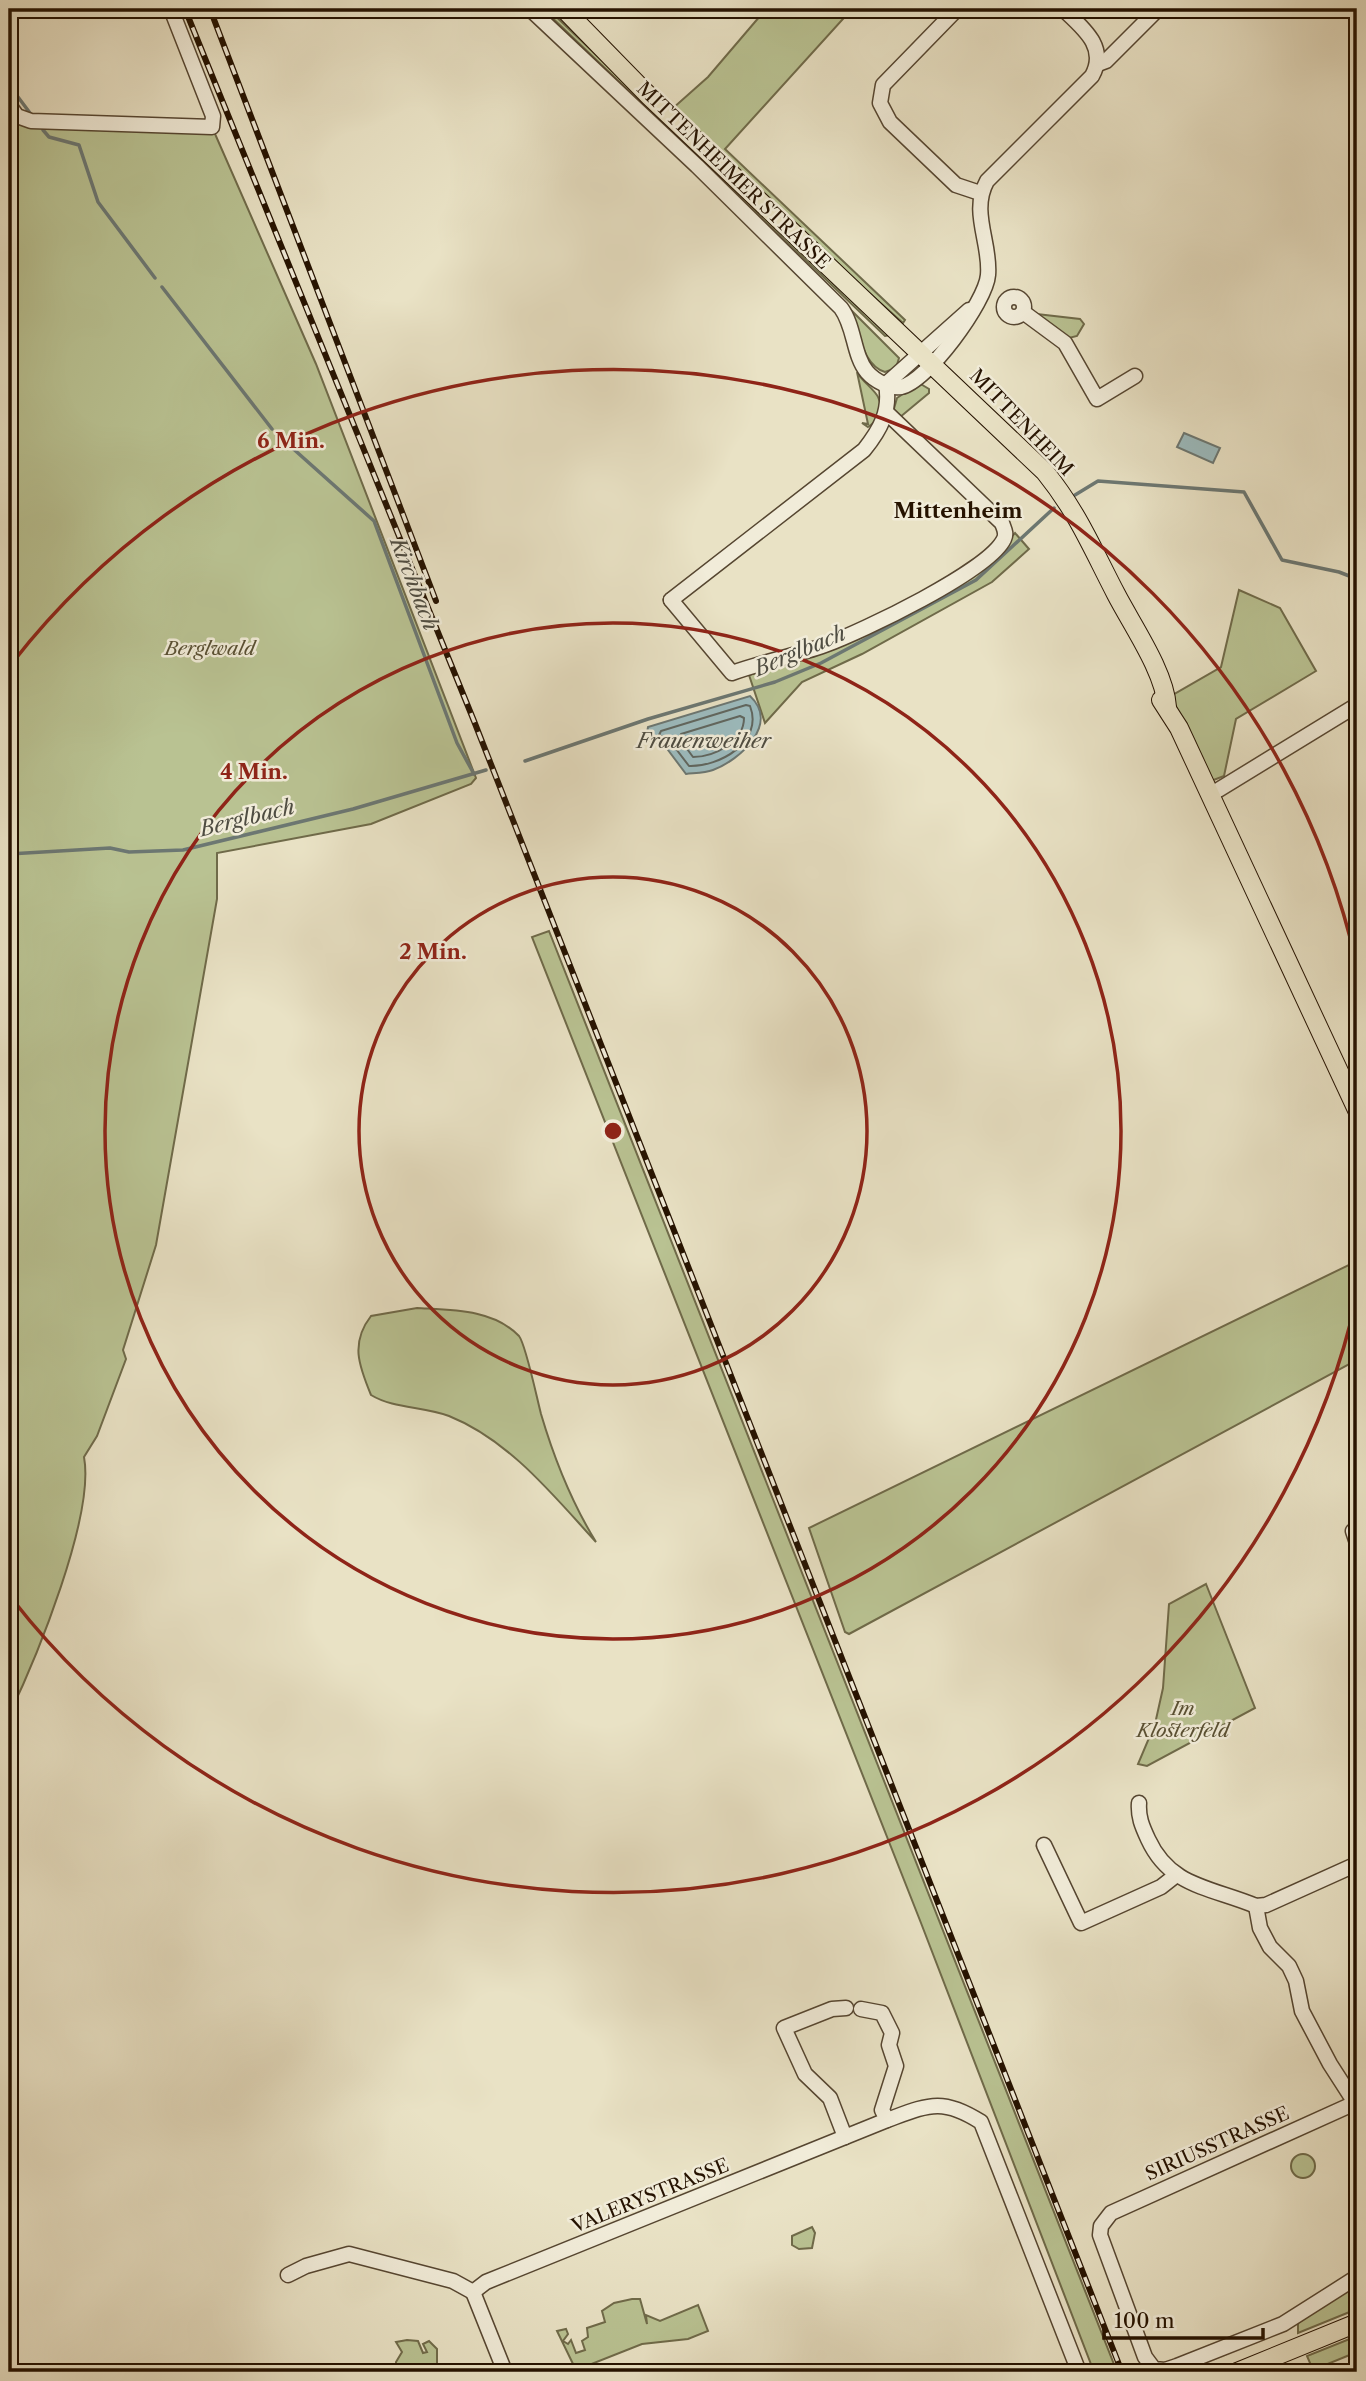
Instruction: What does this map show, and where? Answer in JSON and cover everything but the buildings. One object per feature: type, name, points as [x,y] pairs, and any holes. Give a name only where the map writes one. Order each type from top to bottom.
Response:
[{"type":"main road","name":"MITTENHEIMER STRASSE","points":[[556,9],[585,32]]},
{"type":"main road","name":"MITTENHEIMER STRASSE","points":[[564,9],[927,357]]},
{"type":"main road","name":"MITTENHEIM","points":[[927,357],[1029,456],[1058,488],[1082,524],[1114,591],[1124,625],[1210,795],[1357,1110]]},
{"type":"main road","points":[[1237,2372],[1357,2323]]},
{"type":"street","points":[[9,105],[18,116],[32,121],[212,127],[213,116],[171,9]]},
{"type":"street","name":"MITTENHEIMER STRASSE","points":[[530,9],[697,166],[841,308],[851,324],[865,369],[886,384]]},
{"type":"street","points":[[957,9],[883,85],[880,103],[890,122],[956,186],[980,193]]},
{"type":"street","points":[[671,600],[864,450],[876,436],[886,412],[886,384],[927,357],[979,301],[989,274],[980,193],[987,181],[1092,76],[1098,64],[1097,51],[1088,33],[1063,9]]},
{"type":"street","points":[[1098,64],[1106,61],[1158,9]]},
{"type":"street","points":[[979,301],[1004,307],[1008,299],[1017,297],[1024,303],[1023,312],[1065,343],[1097,398],[1135,376]]},
{"type":"street","points":[[671,600],[732,673],[821,647],[881,622],[959,578],[1004,541],[1006,532],[1002,523],[886,412]]},
{"type":"street","points":[[671,600],[676,626]]},
{"type":"street","points":[[1210,795],[1357,705]]},
{"type":"street","points":[[1139,1803],[1138,1817],[1158,1861],[1175,1876],[1256,1906],[1266,1905],[1357,1864]]},
{"type":"street","points":[[1044,1845],[1081,1923],[1161,1887],[1175,1876]]},
{"type":"street","points":[[1256,1906],[1260,1928],[1270,1947],[1289,1966],[1296,1981],[1302,2011],[1356,2104]]},
{"type":"street","points":[[845,2137],[830,2098],[805,2074],[784,2028],[832,2009],[846,2008]]},
{"type":"street","points":[[861,2009],[882,2013],[892,2033],[889,2045],[896,2066],[882,2110],[887,2120]]},
{"type":"street","name":"VALERYSTRASSE","points":[[473,2292],[486,2281],[887,2120],[923,2106],[942,2104],[963,2111],[981,2122],[1079,2372]]},
{"type":"street","name":"SIRIUSSTRASSE","points":[[1356,2104],[1142,2198],[1111,2213],[1101,2226],[1105,2253],[1145,2357],[1154,2369],[1165,2370],[1177,2366],[1283,2324],[1357,2277]]},
{"type":"street","points":[[288,2275],[349,2254],[453,2281],[473,2292],[505,2372]]},
{"type":"green space","points":[[543,9],[548,9],[891,335],[885,336]]},
{"type":"green space","points":[[766,9],[852,9],[725,149],[905,320],[903,323],[787,220],[672,109],[708,77]]},
{"type":"green space","name":"Berglwald","points":[[32,121],[212,127],[316,364],[476,778],[471,784],[371,824],[217,853],[217,899],[156,1245],[123,1350],[126,1359],[97,1436],[84,1457],[85,1483],[81,1514],[61,1587],[9,1715],[9,124]]},
{"type":"green space","points":[[848,307],[899,358],[896,368],[885,372],[870,361]]},
{"type":"green space","points":[[1028,313],[1080,319],[1084,324],[1077,336],[1069,338]]},
{"type":"green space","points":[[857,372],[880,401],[878,414],[868,427],[862,423],[868,424]]},
{"type":"green space","points":[[919,383],[929,389],[929,393],[899,418],[893,412],[897,398]]},
{"type":"green space","points":[[1015,533],[1029,549],[992,582],[862,654],[802,682],[765,723],[749,675],[801,658],[992,558]]},
{"type":"green space","points":[[1239,590],[1280,608],[1316,671],[1236,719],[1224,776],[1211,781],[1171,696],[1221,667]]},
{"type":"green space","points":[[549,931],[1117,2372],[1094,2372],[921,1923],[532,937]]},
{"type":"green space","points":[[1357,1261],[1357,1360],[849,1634],[845,1632],[809,1528]]},
{"type":"green space","points":[[417,1308],[484,1316],[509,1327],[519,1336],[558,1464],[571,1496],[596,1542],[529,1470],[491,1439],[449,1416],[389,1403],[371,1395],[359,1355],[360,1336],[364,1326],[371,1316]]},
{"type":"green space","name":"Im Klosterfeld","points":[[1206,1584],[1255,1708],[1147,1766],[1138,1764],[1155,1724],[1163,1688],[1169,1604]]},
{"type":"green space","points":[[1303,2154],[1314,2161],[1315,2166],[1308,2177],[1303,2178],[1292,2171],[1291,2166],[1298,2155]]},
{"type":"green space","points":[[812,2227],[815,2233],[812,2248],[799,2249],[792,2245],[792,2236]]},
{"type":"green space","points":[[1357,2284],[1357,2309],[1298,2333],[1298,2323]]},
{"type":"green space","points":[[640,2299],[647,2324],[646,2315],[660,2321],[698,2305],[708,2331],[688,2339],[642,2344],[584,2367],[574,2366],[557,2331],[566,2329],[568,2334],[563,2341],[568,2344],[571,2340],[576,2353],[585,2350],[582,2341],[588,2337],[587,2328],[605,2322],[602,2311],[614,2303]]},
{"type":"green space","points":[[1357,2336],[1357,2352],[1313,2370],[1307,2356]]},
{"type":"green space","points":[[418,2341],[423,2353],[427,2352],[423,2344],[429,2341],[437,2349],[437,2366],[427,2372],[396,2372],[396,2362],[402,2352],[396,2342]]},
{"type":"water","points":[[1184,433],[1220,448],[1213,463],[1177,447]]},
{"type":"water","name":"Frauenweiher","points":[[750,696],[758,707],[761,718],[759,729],[744,750],[713,770],[686,774],[665,746],[646,739],[648,727]]},
{"type":"waterway","name":"Kirchbach","points":[[9,85],[30,113]]},
{"type":"waterway","name":"Kirchbach","points":[[43,130],[49,137],[79,145],[98,202],[155,278]]},
{"type":"waterway","name":"Kirchbach","points":[[162,287],[272,429]]},
{"type":"waterway","name":"Kirchbach","points":[[280,437],[374,521],[457,743],[474,774]]},
{"type":"waterway","name":"Berglbach","points":[[1075,495],[1098,481],[1244,492],[1282,560],[1339,572],[1357,579]]},
{"type":"waterway","name":"Berglbach","points":[[525,761],[648,719],[775,682],[821,663],[976,580],[1054,508]]},
{"type":"waterway","name":"Berglbach","points":[[9,854],[110,848],[129,852],[183,850],[353,809],[486,770]]},
{"type":"railway","points":[[185,9],[474,721],[1122,2372]]},
{"type":"railway","points":[[210,9],[436,601]]},
{"type":"district","name":"Mittenheim","points":[[958,511]]}]
